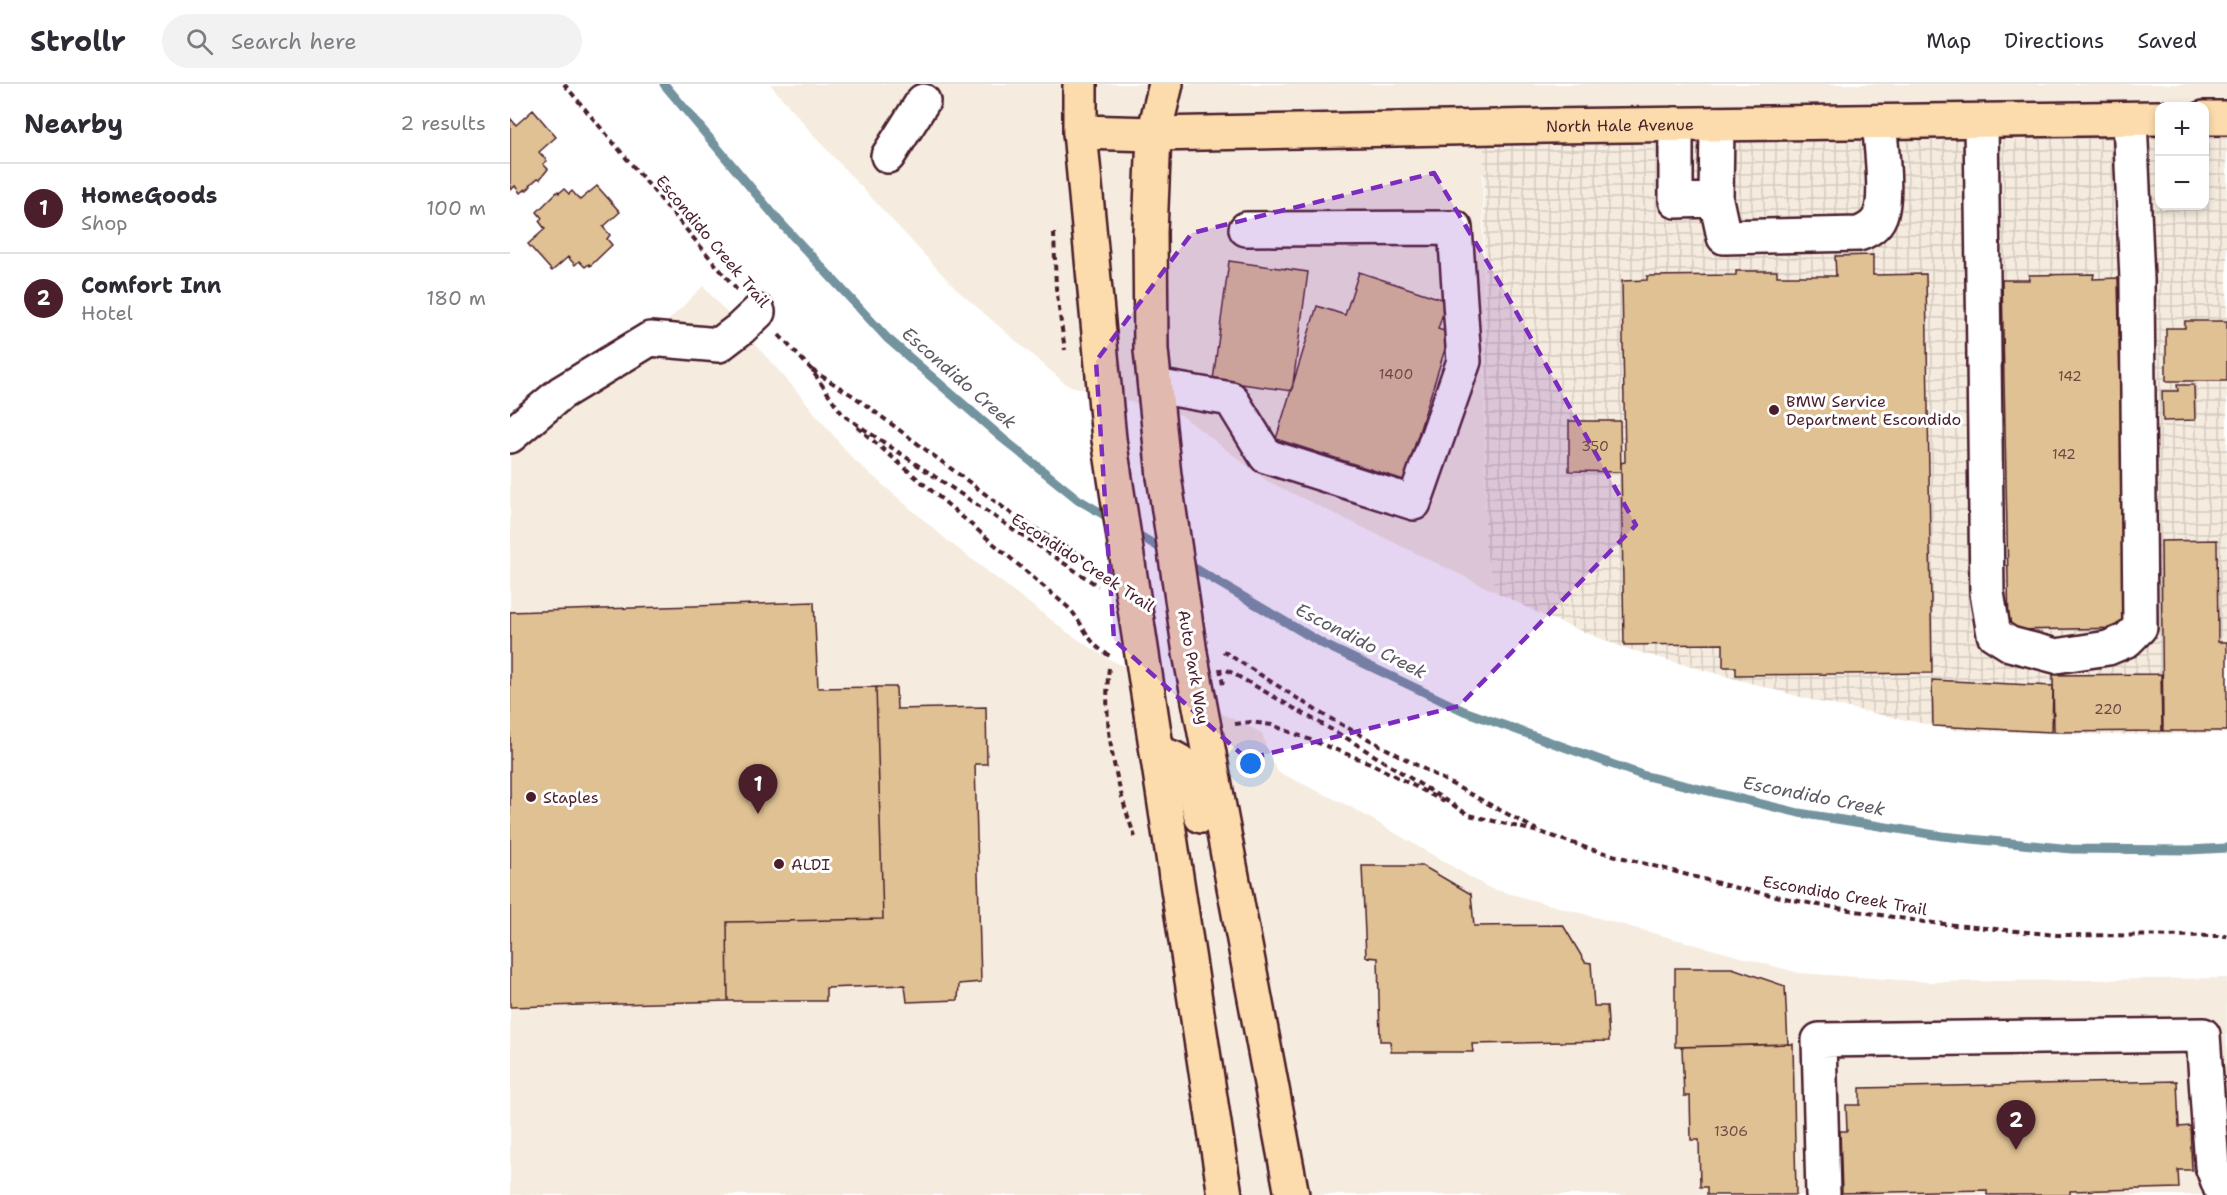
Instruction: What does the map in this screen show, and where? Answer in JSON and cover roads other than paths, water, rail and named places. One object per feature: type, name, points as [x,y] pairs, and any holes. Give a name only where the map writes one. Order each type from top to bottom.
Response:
[{"type":"main road","points":[[1080,84],[1080,132],[1108,439],[1225,1195]]},
{"type":"main road","name":"Auto Park Way","points":[[1166,84],[1154,134],[1150,232],[1151,350],[1164,476],[1203,658],[1204,726],[1292,1195]]},
{"type":"main road","points":[[2209,118],[2227,118]]},
{"type":"main road","name":"North Hale Avenue","points":[[1080,132],[1154,134],[1676,124],[2145,119]]},
{"type":"main road","points":[[1158,754],[1180,760],[1190,772],[1203,823],[1208,832],[1217,839],[1226,840]]},
{"type":"street","points":[[888,156],[923,101]]},
{"type":"street","points":[[1981,121],[1988,593],[1994,634],[2010,644],[2056,657],[2108,648],[2127,640],[2140,627],[2137,280],[2145,119]]},
{"type":"street","points":[[1717,124],[1716,200],[1724,237],[1859,234],[1872,228],[1881,216],[1884,186],[1879,122]]},
{"type":"street","points":[[1676,124],[1676,201],[1716,200]]},
{"type":"street","points":[[1155,386],[1231,399],[1266,456],[1413,503],[1464,361],[1455,228],[1246,229]]},
{"type":"street","points":[[510,436],[561,393],[650,339],[719,345],[758,312]]},
{"type":"street","points":[[1824,1195],[1819,1040],[2203,1035],[2211,1166],[2223,1195]]},
{"type":"waterway","name":"Escondido Creek","points":[[664,84],[778,220],[887,338],[1002,438],[1079,500],[1113,520]]},
{"type":"waterway","name":"Escondido Creek","points":[[1130,530],[1167,552]]},
{"type":"waterway","name":"Escondido Creek","points":[[1184,562],[1323,644],[1464,711],[1642,775],[1799,813],[1942,836],[2071,849],[2227,848]]},
{"type":"place","name":"BMW Service Department Escondido","points":[[1774,410]]},
{"type":"place","name":"Staples","points":[[531,797]]},
{"type":"place","name":"HomeGoods","points":[[758,814]]},
{"type":"place","name":"ALDI","points":[[779,864]]},
{"type":"place","name":"Comfort Inn","points":[[2016,1150]]}]
